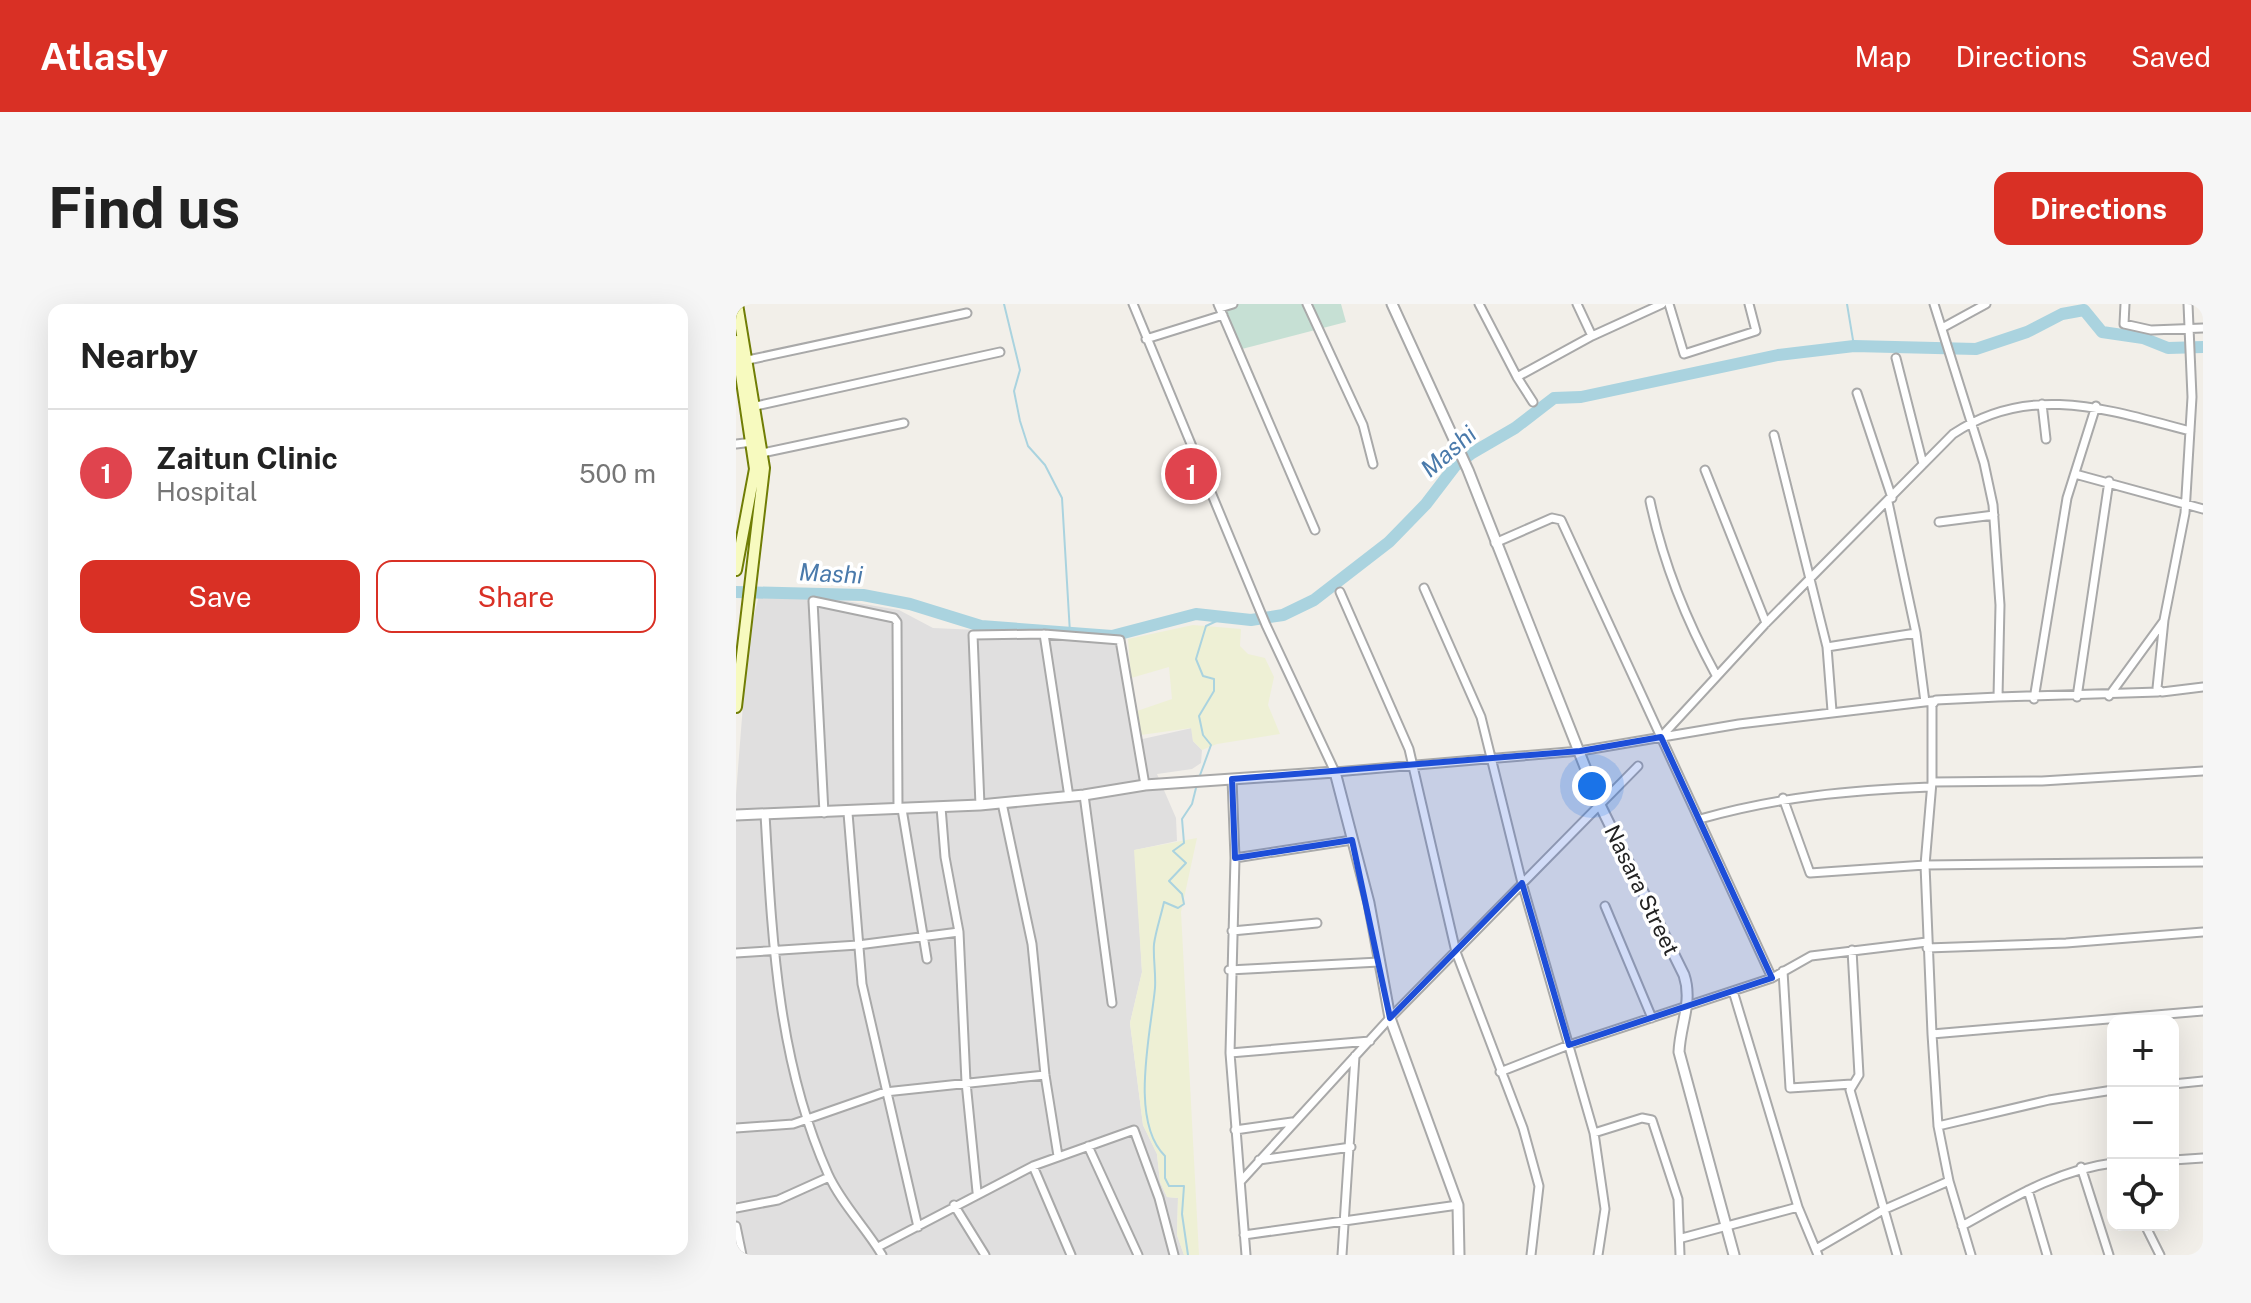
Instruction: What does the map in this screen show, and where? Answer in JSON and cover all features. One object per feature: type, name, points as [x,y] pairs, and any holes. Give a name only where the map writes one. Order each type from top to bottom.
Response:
[{"type":"main road","points":[[736,569],[752,502],[753,442],[741,362],[737,304]]},
{"type":"main road","points":[[736,341],[756,406],[762,453],[736,707]]},
{"type":"street","points":[[1133,304],[1266,625],[1335,772],[1369,903],[1390,1018],[1458,1205],[1459,1255]]},
{"type":"street","points":[[1146,339],[1233,304]]},
{"type":"street","points":[[1307,304],[1363,425],[1373,464]]},
{"type":"street","name":"Nasara Street","points":[[1392,304],[1468,470],[1600,805],[1684,975],[1688,1007],[1680,1029],[1679,1052],[1734,1255]]},
{"type":"street","points":[[1479,304],[1533,402]]},
{"type":"street","points":[[1577,304],[1592,336]]},
{"type":"street","points":[[1517,377],[1592,336],[1662,304]]},
{"type":"street","points":[[1669,304],[1684,354],[1756,331],[1749,304]]},
{"type":"street","points":[[1934,304],[1984,463],[1994,515],[2000,605],[1998,697]]},
{"type":"street","points":[[1942,328],[1986,304]]},
{"type":"street","points":[[2125,304],[2124,324],[2151,330],[2203,328]]},
{"type":"street","points":[[2158,692],[2164,620],[2185,502],[2190,431],[2191,330],[2188,304]]},
{"type":"street","points":[[1220,309],[1315,530]]},
{"type":"street","points":[[741,362],[967,313]]},
{"type":"street","points":[[756,406],[1000,352]]},
{"type":"street","points":[[1896,358],[1923,464]]},
{"type":"street","points":[[1857,393],[1890,500],[1929,702],[1931,784],[1925,865],[1938,1126],[1949,1181],[1971,1255]]},
{"type":"street","points":[[1661,737],[1766,623],[1923,464],[1969,423],[2056,402],[2096,406],[2190,431]]},
{"type":"street","points":[[2042,404],[2046,439]]},
{"type":"street","points":[[2034,699],[2067,498],[2096,406]]},
{"type":"street","points":[[762,453],[904,423]]},
{"type":"street","points":[[1774,435],[1827,647],[1832,711]]},
{"type":"street","points":[[736,444],[753,442]]},
{"type":"street","points":[[1705,470],[1766,623]]},
{"type":"street","points":[[2075,474],[2203,509]]},
{"type":"street","points":[[2077,697],[2109,481]]},
{"type":"street","points":[[1650,501],[1659,542],[1677,592],[1716,675]]},
{"type":"street","points":[[1939,522],[1994,515]]},
{"type":"street","points":[[1495,543],[1552,518],[1561,520],[1772,978]]},
{"type":"street","points":[[1424,588],[1481,717],[1494,758],[1522,883],[1594,1133],[1605,1209],[1598,1255]]},
{"type":"street","points":[[1340,592],[1395,713],[1414,767],[1456,952],[1523,1128],[1539,1186],[1531,1255]]},
{"type":"street","points":[[824,813],[813,601],[894,618],[897,622],[900,809],[927,959]]},
{"type":"street","points":[[2109,696],[2164,620]]},
{"type":"street","points":[[1827,647],[1916,633]]},
{"type":"street","points":[[1044,634],[1069,797]]},
{"type":"street","points":[[980,805],[973,635],[1044,634],[1120,640],[1145,785]]},
{"type":"street","points":[[736,815],[848,813],[980,805],[1069,797],[1145,785],[1414,767],[1580,751],[1832,711],[1998,697],[2109,696],[2203,687]]},
{"type":"street","points":[[1241,1181],[1390,1018],[1638,766]]},
{"type":"street","points":[[1700,819],[1783,798],[1851,790],[2203,771]]},
{"type":"street","points":[[1232,779],[1235,858],[1229,970],[1230,1053],[1246,1255]]},
{"type":"street","points":[[1084,795],[1112,1003]]},
{"type":"street","points":[[1783,798],[1810,873],[1925,865],[2203,862]]},
{"type":"street","points":[[1002,803],[1032,944],[1045,1075],[1058,1156]]},
{"type":"street","points":[[941,807],[945,857],[959,932],[966,1082],[977,1192]]},
{"type":"street","points":[[848,813],[858,945],[868,1020],[918,1227]]},
{"type":"street","points":[[765,814],[773,953],[795,1081],[829,1177],[880,1251],[977,1192],[1058,1156],[1135,1131],[1159,1198],[1174,1255]]},
{"type":"street","points":[[1235,858],[1352,840]]},
{"type":"street","points":[[1605,906],[1652,1018]]},
{"type":"street","points":[[1232,931],[1317,923]]},
{"type":"street","points":[[736,953],[773,953],[858,945],[959,932]]},
{"type":"street","points":[[1500,1072],[1569,1045],[1772,978],[1811,956],[1927,945],[2066,943],[2203,932]]},
{"type":"street","points":[[1852,950],[1859,1075],[1852,1084],[1853,1110],[1897,1255]]},
{"type":"street","points":[[1229,970],[1379,962]]},
{"type":"street","points":[[1783,971],[1790,1088],[1852,1084]]},
{"type":"street","points":[[1733,991],[1798,1207],[1817,1252],[1883,1210],[1949,1181]]},
{"type":"street","points":[[1932,1034],[2203,1011]]},
{"type":"street","points":[[1230,1053],[1370,1041]]},
{"type":"street","points":[[1342,1255],[1347,1219],[1355,1056]]},
{"type":"street","points":[[736,1128],[770,1128],[807,1119],[885,1092],[1045,1075]]},
{"type":"street","points":[[2179,1083],[2203,1081]]},
{"type":"street","points":[[1938,1126],[2049,1100],[2107,1091]]},
{"type":"street","points":[[1594,1133],[1642,1118],[1652,1120],[1678,1199],[1682,1238],[1680,1255]]},
{"type":"street","points":[[1235,1130],[1292,1122]]},
{"type":"street","points":[[1088,1146],[1138,1255]]},
{"type":"street","points":[[1259,1160],[1351,1147]]},
{"type":"street","points":[[2179,1160],[2203,1158]]},
{"type":"street","points":[[1962,1226],[2028,1190],[2081,1167],[2107,1164]]},
{"type":"street","points":[[1033,1166],[1071,1255]]},
{"type":"street","points":[[2081,1167],[2109,1255]]},
{"type":"street","points":[[736,1208],[778,1200],[829,1177]]},
{"type":"street","points":[[2028,1190],[2047,1255]]},
{"type":"street","points":[[954,1205],[985,1255]]},
{"type":"street","points":[[1244,1235],[1458,1205]]},
{"type":"street","points":[[1682,1238],[1725,1229],[1798,1207]]},
{"type":"street","points":[[736,1226],[742,1255]]},
{"type":"street","points":[[2148,1231],[2160,1255]]},
{"type":"highlighted area","points":[[1661,737],[1772,978],[1569,1045],[1522,883],[1390,1018],[1352,840],[1235,858],[1232,779],[1580,751]]},
{"type":"shaded area","points":[[759,595],[822,597],[899,610],[933,628],[1120,636],[1138,740],[1192,728],[1193,741],[1202,750],[1201,763],[1192,769],[1157,774],[1176,818],[1177,841],[1135,850],[1142,972],[1130,1023],[1143,1125],[1157,1154],[1160,1182],[1167,1197],[1178,1198],[1177,1235],[1184,1255],[736,1255],[736,794],[748,641]]},
{"type":"green space","points":[[1219,304],[1341,304],[1346,322],[1238,350]]},
{"type":"green space","points":[[1193,625],[1241,629],[1240,646],[1248,654],[1265,658],[1274,677],[1268,705],[1280,734],[1217,744],[1202,750],[1193,741],[1191,728],[1141,735],[1137,711],[1172,699],[1169,667],[1131,678],[1128,639]]},
{"type":"green space","points":[[1197,838],[1181,912],[1199,1255],[1184,1255],[1177,1235],[1178,1198],[1167,1197],[1160,1182],[1157,1154],[1143,1125],[1130,1023],[1142,972],[1134,850]]},
{"type":"waterway","points":[[1004,304],[1020,370],[1014,391],[1020,421],[1028,446],[1045,465],[1062,498],[1070,633]]},
{"type":"waterway","points":[[1847,304],[1854,346]]},
{"type":"waterway","name":"Mashi","points":[[736,592],[863,595],[910,604],[981,626],[1112,636],[1196,614],[1251,620],[1283,615],[1314,600],[1389,542],[1426,504],[1455,466],[1515,428],[1554,398],[1581,397],[1778,355],[1854,346],[1976,349],[2027,332],[2062,314],[2084,310],[2102,332],[2143,338],[2168,348],[2203,347]]},
{"type":"waterway","points":[[1199,778],[1211,745],[1203,735],[1199,716],[1214,691],[1214,679],[1203,676],[1196,659],[1206,626],[1223,618]]},
{"type":"waterway","points":[[1188,1255],[1182,1214],[1184,1186],[1169,1186],[1165,1178],[1165,1156],[1154,1141],[1148,1121],[1145,1075],[1155,988],[1155,939],[1164,902],[1178,908],[1184,904],[1182,894],[1169,881],[1186,863],[1173,851],[1184,843],[1182,819],[1192,804],[1197,784]]},
{"type":"place","name":"Zaitun Clinic","points":[[1191,474]]}]
